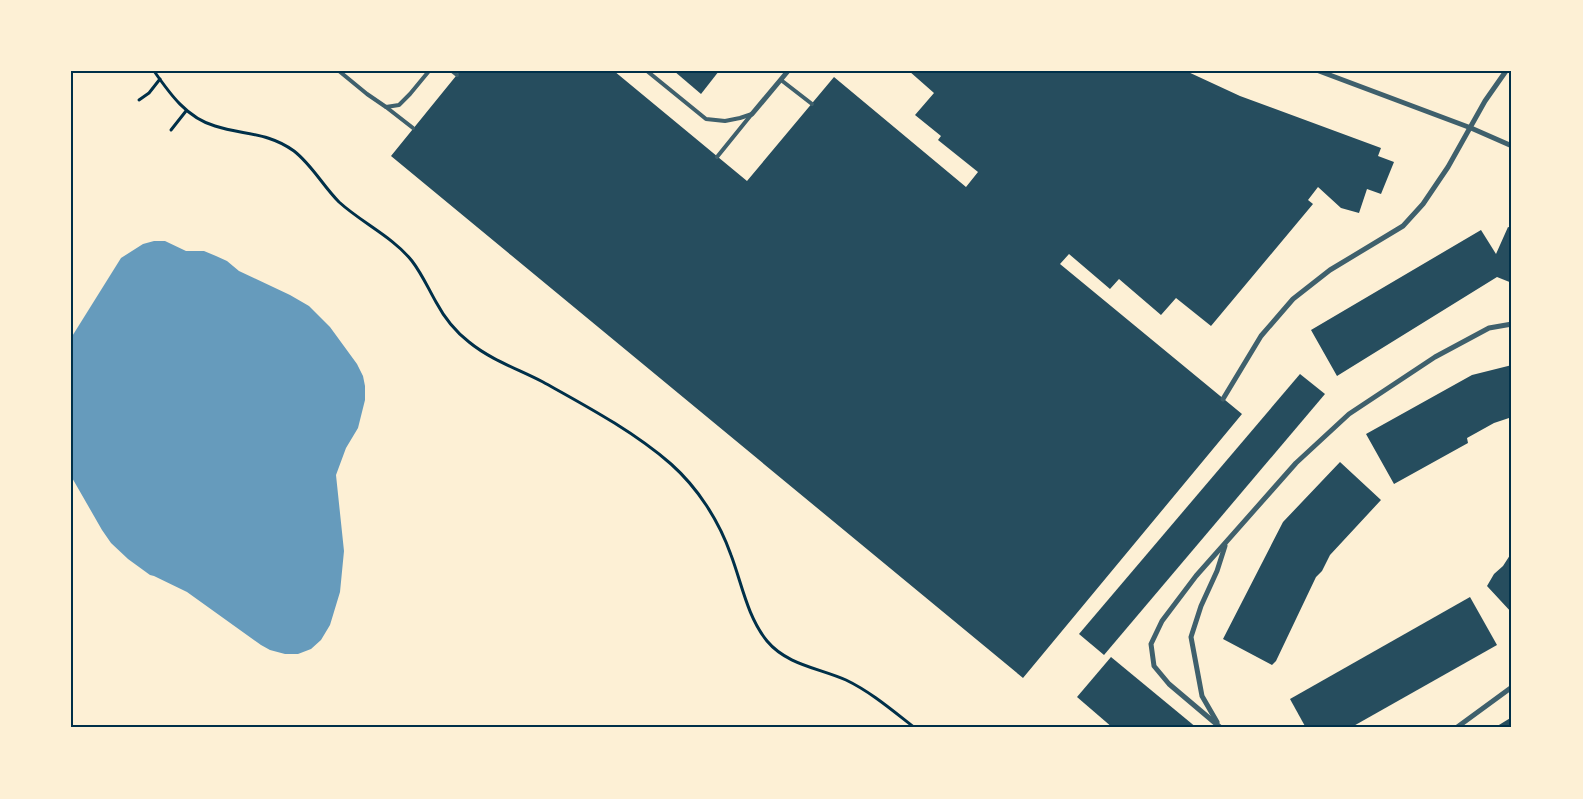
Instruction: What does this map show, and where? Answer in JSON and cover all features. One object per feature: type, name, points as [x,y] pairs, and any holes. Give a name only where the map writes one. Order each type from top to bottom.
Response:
[{"type":"street","points":[[752,114],[788,71]]},
{"type":"street","points":[[1319,71],[1330,73],[1512,146]]},
{"type":"street","points":[[1223,399],[1261,336],[1294,299],[1330,270],[1403,226],[1423,204],[1448,167],[1485,101],[1506,71]]},
{"type":"street","points":[[1220,727],[1169,684],[1154,666],[1151,644],[1162,621],[1196,576],[1296,463],[1349,414],[1435,357],[1489,328],[1512,324]]},
{"type":"street","points":[[1220,727],[1202,696],[1191,638],[1201,606],[1217,571],[1226,544]]},
{"type":"street","points":[[1456,728],[1512,687]]},
{"type":"lane","points":[[340,71],[367,94],[413,128]]},
{"type":"lane","points":[[386,107],[399,105],[429,71]]},
{"type":"lane","points":[[452,71],[457,75]]},
{"type":"lane","points":[[647,71],[706,119],[725,121],[752,114]]},
{"type":"lane","points":[[781,80],[812,104]]},
{"type":"lane","points":[[717,157],[752,114]]},
{"type":"path","points":[[154,71],[186,110],[198,119],[215,127],[262,136],[281,143],[294,152],[351,213],[386,237],[410,258],[420,272],[437,306],[469,342],[483,352],[541,381],[619,427],[672,465],[701,498],[711,513],[731,552],[750,613],[757,626],[776,650],[789,659],[848,681],[867,692],[915,728]]},
{"type":"path","points":[[140,100],[160,80]]},
{"type":"path","points":[[171,130],[186,110]]},
{"type":"water","points":[[165,241],[186,251],[204,251],[216,256],[227,261],[239,271],[309,306],[330,327],[357,364],[363,376],[365,400],[358,428],[346,448],[336,475],[344,551],[340,592],[330,625],[321,640],[311,649],[298,654],[285,654],[270,650],[261,645],[187,592],[150,575],[128,559],[111,543],[102,530],[71,476],[71,338],[121,258],[143,244]]},
{"type":"building","points":[[460,71],[614,71],[747,181],[834,77],[966,187],[978,172],[938,140],[941,136],[915,115],[934,93],[909,71],[1186,71],[1240,96],[1381,148],[1378,156],[1394,162],[1381,194],[1367,189],[1359,213],[1341,208],[1318,187],[1308,200],[1313,204],[1211,326],[1176,298],[1161,315],[1119,279],[1110,289],[1069,254],[1060,264],[1242,414],[1023,678],[391,156]]},
{"type":"building","points":[[674,71],[719,71],[701,94]]},
{"type":"building","points":[[1508,227],[1512,228],[1512,283],[1497,277],[1337,376],[1311,330],[1481,230],[1496,254]]},
{"type":"building","points":[[1512,365],[1512,417],[1494,423],[1467,438],[1468,443],[1394,484],[1366,434],[1472,375]]},
{"type":"building","points":[[1300,374],[1325,394],[1104,655],[1079,634]]},
{"type":"building","points":[[1340,462],[1381,500],[1330,555],[1322,571],[1316,577],[1276,661],[1272,665],[1223,639],[1283,522]]},
{"type":"building","points":[[1512,552],[1512,613],[1487,586]]},
{"type":"building","points":[[1470,597],[1497,645],[1350,728],[1306,728],[1290,699]]},
{"type":"building","points":[[1111,657],[1197,728],[1113,728],[1077,697]]},
{"type":"building","points":[[1512,717],[1512,728],[1494,728]]}]
